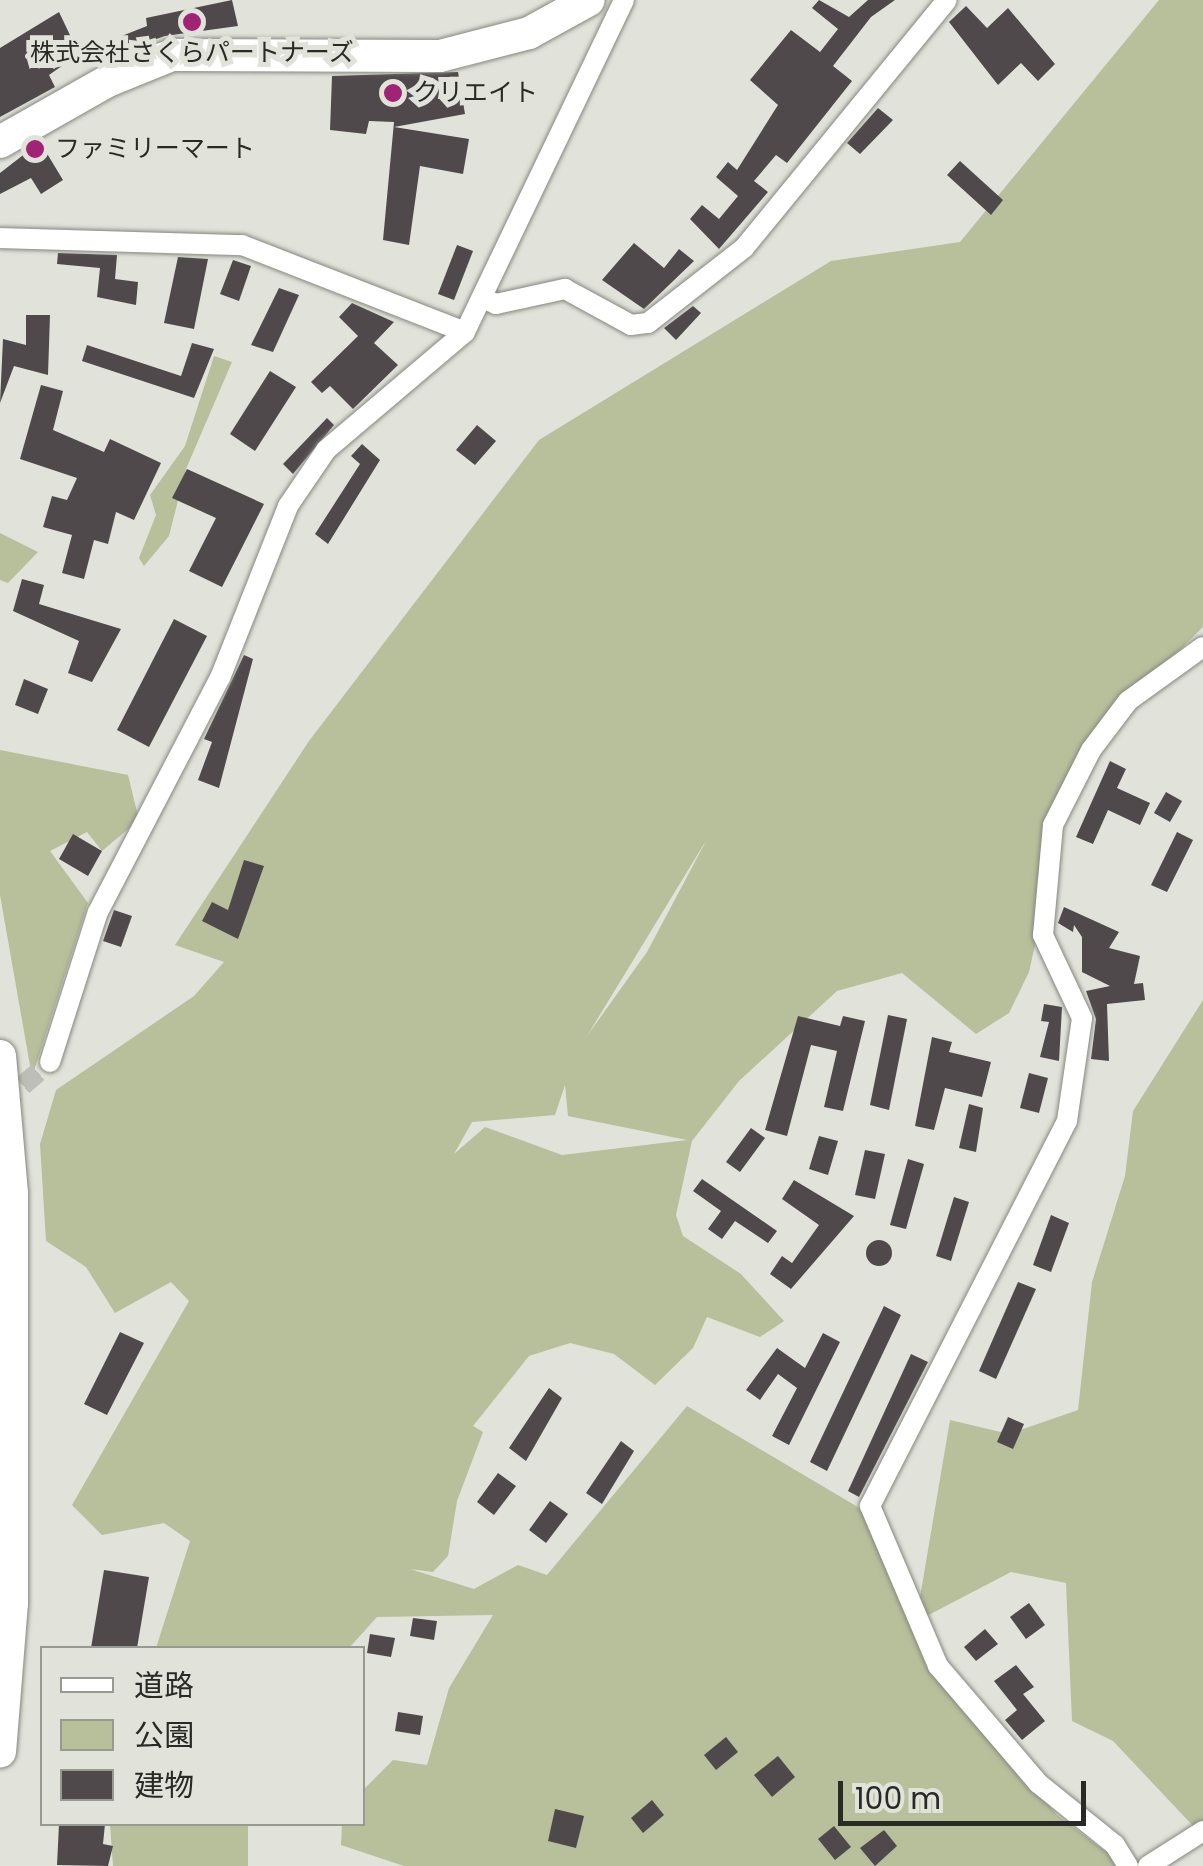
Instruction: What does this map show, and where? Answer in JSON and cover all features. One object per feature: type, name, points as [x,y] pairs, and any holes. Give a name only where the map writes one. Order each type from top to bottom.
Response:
[{"type":"highway","points":[[0,142],[108,81],[172,55],[440,56],[528,33],[588,0]]},
{"type":"highway","points":[[0,1061],[12,1194],[12,1604],[0,1752]]},
{"type":"street","points":[[50,1062],[98,912],[220,678],[288,506],[326,450],[465,332],[624,0]]},
{"type":"street","points":[[482,298],[496,304],[565,289],[631,325],[648,323],[744,248],[948,0]]},
{"type":"street","points":[[0,238],[242,245],[465,332]]},
{"type":"street","points":[[1128,1866],[1115,1845],[1038,1784],[938,1666],[870,1506],[1067,1121],[1082,1018],[1043,936],[1053,825],[1091,750],[1128,701],[1203,647]]},
{"type":"street","points":[[1148,1866],[1203,1831]]},
{"type":"green space","points":[[1159,0],[1203,0],[1203,627],[1128,701],[1068,795],[1029,972],[1009,1013],[976,1034],[902,973],[837,991],[739,1081],[692,1141],[676,1215],[683,1236],[741,1274],[784,1321],[760,1337],[707,1317],[693,1348],[655,1385],[614,1354],[570,1343],[529,1356],[473,1426],[483,1432],[457,1501],[448,1556],[433,1572],[410,1569],[474,1589],[518,1565],[547,1575],[687,1406],[873,1516],[917,1615],[950,1420],[1009,1434],[1078,1410],[1092,1282],[1125,1176],[1133,1111],[1203,1000],[1203,1824],[1195,1828],[1113,1741],[1072,1721],[1066,1583],[1011,1572],[919,1620],[938,1666],[1057,1815],[1125,1866],[404,1866],[341,1845],[342,1826],[365,1826],[365,1788],[393,1760],[427,1765],[449,1688],[493,1615],[377,1617],[351,1646],[157,1646],[190,1541],[164,1523],[102,1535],[72,1505],[189,1301],[171,1282],[115,1313],[86,1267],[46,1241],[40,1144],[56,1090],[194,996],[224,962],[175,945],[309,741],[539,440],[831,261],[960,242]],"holes":[[[705,843],[647,952],[587,1036]],[[565,1085],[568,1116],[687,1140],[562,1155],[485,1127],[454,1154],[472,1122],[555,1115]]]},
{"type":"green space","points":[[214,356],[232,362],[186,469],[169,536],[144,566],[139,558],[156,515],[150,495],[185,446]]},
{"type":"green space","points":[[0,533],[38,552],[8,583],[0,580]]},
{"type":"green space","points":[[0,750],[128,775],[139,820],[102,851],[87,832],[50,851],[88,903],[32,1077],[0,895]]},
{"type":"green space","points":[[110,1826],[248,1826],[248,1866],[113,1866]]},
{"type":"building","name":"株式会社さくらパートナーズ","points":[[232,0],[238,26],[165,36],[114,54],[109,41],[147,26],[146,18]]},
{"type":"building","points":[[819,0],[849,17],[868,0],[895,0],[871,17],[833,66],[852,81],[787,163],[776,155],[754,181],[768,192],[719,249],[690,219],[702,205],[719,219],[738,196],[716,177],[728,162],[737,170],[778,105],[750,80],[791,30],[820,52],[838,29],[812,8]]},
{"type":"building","points":[[966,6],[987,28],[1008,8],[1055,64],[1038,81],[1021,63],[998,85],[949,22]]},
{"type":"building","points":[[59,12],[79,54],[49,75],[55,87],[0,117],[0,48]]},
{"type":"building","points":[[458,72],[465,114],[394,127],[469,139],[463,174],[420,166],[409,245],[383,240],[394,122],[369,121],[366,134],[330,130],[332,76]]},
{"type":"building","points":[[878,108],[893,120],[860,154],[847,143]]},
{"type":"building","points":[[40,142],[63,180],[41,194],[31,178],[0,194],[0,173]]},
{"type":"building","points":[[960,161],[1003,200],[991,215],[947,175]]},
{"type":"building","points":[[634,243],[664,268],[679,249],[694,261],[644,309],[602,280]]},
{"type":"building","points":[[457,245],[473,251],[454,300],[438,294]]},
{"type":"building","points":[[58,253],[117,255],[115,279],[138,282],[136,305],[97,297],[100,268],[57,264]]},
{"type":"building","points":[[178,257],[208,259],[194,329],[164,323]]},
{"type":"building","points":[[233,260],[251,266],[239,301],[220,294]]},
{"type":"building","points":[[279,288],[299,295],[273,352],[251,345]]},
{"type":"building","points":[[352,303],[394,322],[374,343],[398,365],[353,409],[330,386],[322,393],[311,382],[358,336],[339,317]]},
{"type":"building","points":[[693,306],[701,313],[676,340],[664,328]]},
{"type":"building","points":[[26,315],[50,315],[48,375],[14,366],[0,403],[3,339],[26,345]]},
{"type":"building","points":[[192,343],[214,349],[194,398],[82,361],[87,345],[181,376]]},
{"type":"building","points":[[270,371],[296,387],[255,451],[230,434]]},
{"type":"building","points":[[41,385],[63,391],[53,430],[104,452],[110,439],[161,463],[134,520],[116,512],[108,544],[94,540],[84,579],[62,573],[72,535],[43,527],[52,496],[67,500],[77,478],[20,459]]},
{"type":"building","points":[[327,418],[334,425],[293,474],[283,464]]},
{"type":"building","points":[[477,425],[496,441],[475,465],[456,450]]},
{"type":"building","points":[[362,444],[380,460],[328,544],[315,534],[360,464],[351,456]]},
{"type":"building","points":[[187,469],[264,504],[222,587],[189,571],[216,518],[172,498]]},
{"type":"building","points":[[22,579],[44,585],[39,604],[121,629],[92,682],[68,673],[79,641],[13,611]]},
{"type":"building","points":[[174,619],[207,636],[149,747],[117,730]]},
{"type":"building","points":[[244,655],[253,659],[219,788],[198,780],[212,742],[204,739]]},
{"type":"building","points":[[24,679],[48,689],[38,714],[15,705]]},
{"type":"building","points":[[1110,761],[1126,769],[1117,788],[1150,803],[1140,825],[1108,810],[1093,844],[1076,837]]},
{"type":"building","points":[[1166,792],[1182,801],[1170,822],[1154,813]]},
{"type":"building","points":[[1177,832],[1193,840],[1167,892],[1151,885]]},
{"type":"building","points":[[73,834],[102,851],[88,876],[59,859]]},
{"type":"building","points":[[244,860],[264,866],[238,939],[202,921],[212,902],[228,910]]},
{"type":"building","points":[[1064,907],[1119,932],[1109,948],[1140,956],[1134,984],[1143,983],[1145,1000],[1107,1004],[1109,1061],[1091,1059],[1096,1019],[1086,991],[1110,986],[1082,972],[1082,937],[1074,925],[1073,932],[1058,923]]},
{"type":"building","points":[[114,910],[132,916],[121,947],[103,941]]},
{"type":"building","points":[[1044,1004],[1062,1007],[1059,1061],[1040,1057],[1049,1022],[1041,1021]]},
{"type":"building","points":[[888,1015],[907,1019],[889,1110],[870,1105]]},
{"type":"building","points":[[798,1016],[840,1026],[843,1016],[865,1021],[843,1111],[824,1107],[837,1051],[811,1045],[787,1136],[765,1130]]},
{"type":"building","points":[[932,1037],[952,1042],[949,1052],[991,1062],[982,1097],[945,1088],[934,1130],[915,1126]]},
{"type":"building","points":[[1029,1073],[1048,1078],[1039,1113],[1020,1108]]},
{"type":"building","points":[[969,1104],[983,1108],[976,1152],[959,1148]]},
{"type":"building","points":[[751,1128],[765,1138],[740,1172],[726,1162]]},
{"type":"building","points":[[819,1136],[838,1141],[828,1175],[809,1169]]},
{"type":"building","points":[[865,1150],[885,1154],[875,1199],[855,1195]]},
{"type":"building","points":[[908,1159],[924,1164],[906,1229],[890,1225]]},
{"type":"building","points":[[702,1179],[777,1231],[768,1243],[735,1221],[722,1239],[708,1229],[721,1211],[693,1191]]},
{"type":"building","points":[[794,1180],[854,1216],[791,1289],[770,1274],[782,1256],[792,1263],[819,1225],[782,1199]]},
{"type":"building","points":[[954,1197],[969,1202],[951,1261],[936,1256]]},
{"type":"building","points":[[1051,1215],[1069,1223],[1051,1272],[1033,1265]]},
{"type":"building","points":[[879,1240],[888,1244],[892,1253],[888,1262],[879,1266],[870,1262],[866,1253],[870,1244]]},
{"type":"building","points":[[1018,1282],[1036,1289],[996,1379],[979,1371]]},
{"type":"building","points":[[884,1306],[901,1315],[827,1471],[810,1462]]},
{"type":"building","points":[[120,1332],[144,1343],[107,1415],[84,1404]]},
{"type":"building","points":[[823,1333],[840,1342],[789,1445],[772,1436],[797,1388],[778,1374],[760,1400],[746,1390],[777,1348],[805,1368]]},
{"type":"building","points":[[911,1354],[928,1362],[859,1497],[848,1491]]},
{"type":"building","points":[[549,1388],[562,1398],[526,1461],[509,1448]]},
{"type":"building","points":[[1008,1417],[1024,1424],[1013,1449],[997,1442]]},
{"type":"building","points":[[621,1441],[634,1451],[602,1504],[586,1493]]},
{"type":"building","points":[[498,1473],[516,1486],[494,1515],[477,1502]]},
{"type":"building","points":[[550,1501],[568,1514],[546,1543],[529,1530]]},
{"type":"building","points":[[104,1570],[149,1577],[137,1646],[91,1646]]},
{"type":"building","points":[[1029,1603],[1045,1625],[1026,1639],[1010,1617]]},
{"type":"building","points":[[413,1618],[437,1621],[434,1640],[410,1636]]},
{"type":"building","points":[[985,1629],[998,1644],[976,1661],[964,1647]]},
{"type":"building","points":[[370,1634],[395,1638],[391,1657],[367,1653]]},
{"type":"building","points":[[1016,1665],[1034,1687],[1023,1694],[1045,1721],[1022,1740],[1005,1720],[1017,1710],[994,1681]]},
{"type":"building","points":[[398,1712],[423,1716],[420,1735],[395,1731]]},
{"type":"building","points":[[726,1737],[738,1752],[716,1770],[704,1755]]},
{"type":"building","points":[[778,1756],[795,1777],[772,1797],[754,1775]]},
{"type":"building","points":[[652,1800],[664,1815],[643,1833],[631,1818]]},
{"type":"building","points":[[555,1809],[584,1816],[576,1848],[548,1841]]},
{"type":"building","points":[[59,1826],[105,1826],[103,1844],[113,1846],[108,1866],[57,1865]]},
{"type":"building","points":[[834,1826],[851,1847],[835,1860],[818,1839]]},
{"type":"building","points":[[884,1830],[897,1846],[875,1866],[860,1848]]},
{"type":"tunnel","points":[[0,1105],[50,1062]]},
{"type":"place","name":"株式会社さくらパートナーズ","points":[[192,22]]},
{"type":"place","name":"クリエイト","points":[[393,93]]},
{"type":"place","name":"ファミリーマート","points":[[35,149]]}]
